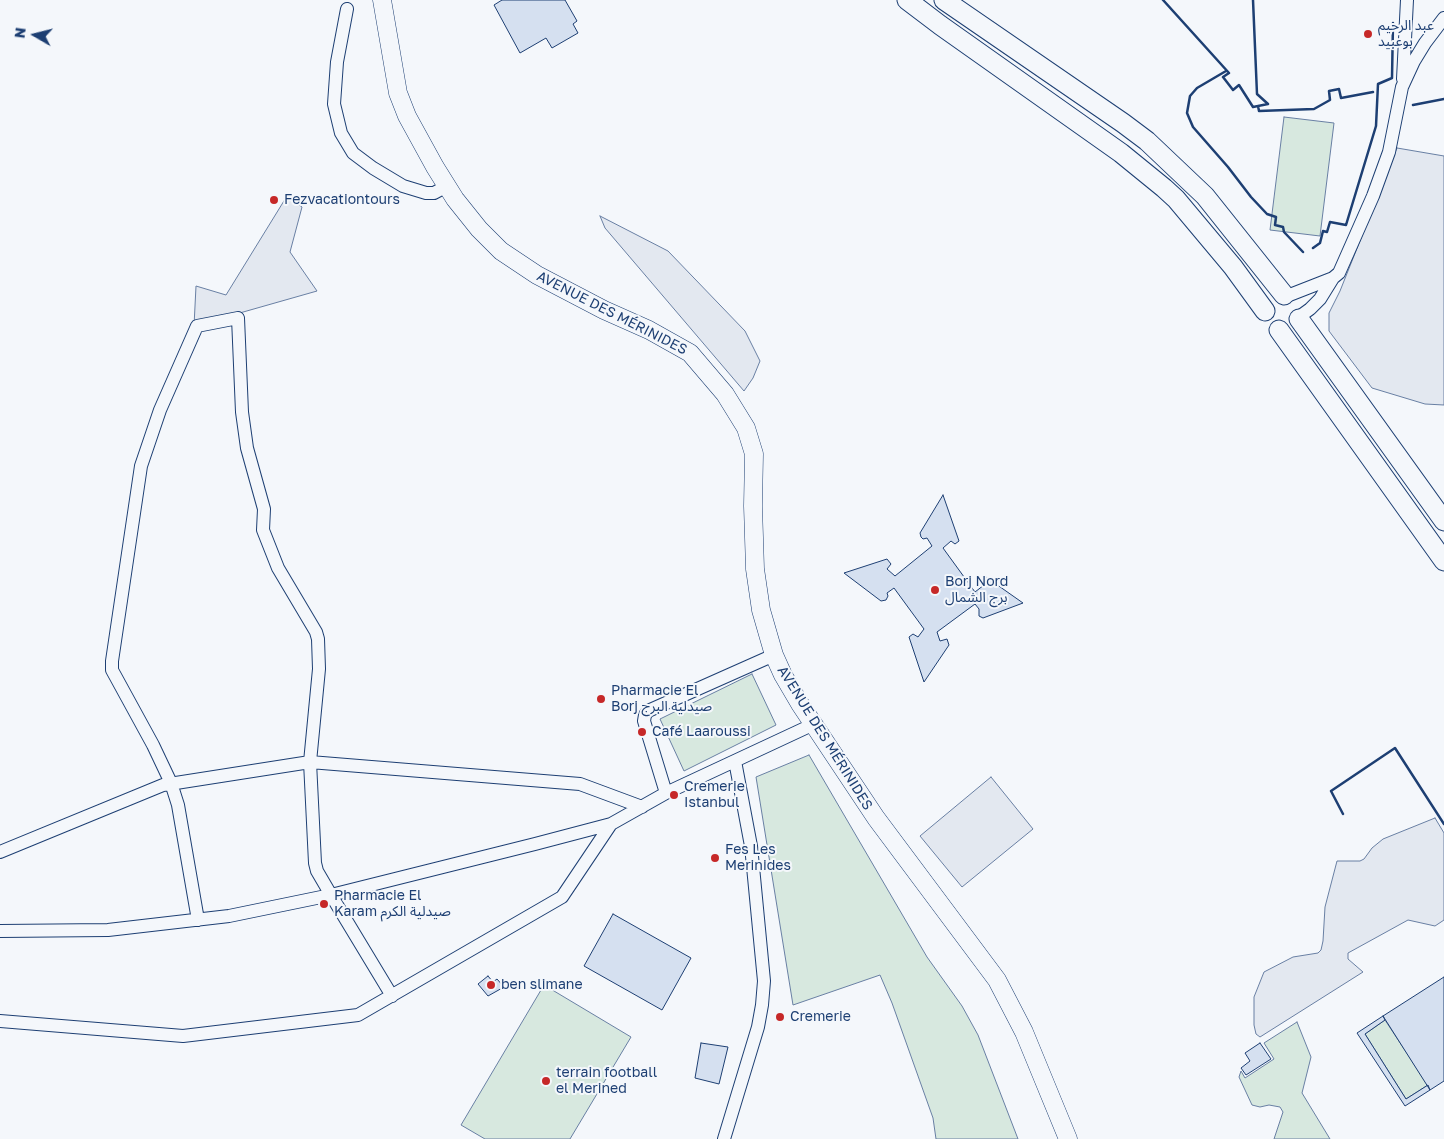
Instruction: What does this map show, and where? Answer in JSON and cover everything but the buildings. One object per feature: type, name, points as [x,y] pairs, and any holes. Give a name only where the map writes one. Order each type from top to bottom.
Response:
[{"type":"main road","name":"AVENUE DES MÉRINIDES","points":[[382,0],[396,82],[402,104],[423,147],[447,186],[479,229],[508,256],[537,275],[604,310],[649,330],[690,353],[725,394],[746,428],[755,461],[753,506],[755,569],[761,610],[774,655],[790,688],[876,818],[967,937],[997,980],[1024,1032],[1068,1139]]},
{"type":"main road","points":[[908,0],[940,25],[1121,153],[1164,188],[1176,199],[1233,267],[1265,312]]},
{"type":"main road","points":[[944,0],[1124,123],[1147,141],[1205,196],[1286,296],[1298,304],[1300,309],[1299,318],[1291,329],[1278,330]]},
{"type":"main road","points":[[1286,296],[1273,298],[1267,304],[1265,312],[1269,325],[1278,330],[1444,561]]},
{"type":"main road","points":[[1299,318],[1444,521]]},
{"type":"street","points":[[1299,318],[1320,299],[1333,278],[1339,273],[1373,196],[1388,152],[1402,87],[1407,0]]},
{"type":"street","points":[[348,9],[337,62],[334,104],[341,133],[353,153],[373,168],[403,186],[426,193],[434,193],[447,186]]},
{"type":"street","points":[[1402,87],[1414,61],[1444,18]]},
{"type":"street","points":[[1286,296],[1333,278]]},
{"type":"street","points":[[198,920],[178,805],[171,783],[153,745],[112,670],[114,643],[141,466],[160,410],[197,326],[238,318],[242,412],[247,448],[264,509],[263,530],[278,568],[318,638],[319,669],[310,762],[315,863],[317,871],[392,996]]},
{"type":"street","points":[[666,793],[644,721],[648,711],[774,655]]},
{"type":"street","points":[[0,931],[108,930],[198,920],[262,910],[331,895],[611,824],[666,793],[814,724]]},
{"type":"street","points":[[724,1139],[758,1027],[764,981],[751,846],[735,761]]},
{"type":"street","points":[[0,852],[171,783],[310,762],[580,784],[642,807]]},
{"type":"street","points":[[0,1021],[183,1036],[358,1015],[562,897],[611,824]]},
{"type":"shaded area","points":[[1284,117],[1334,123],[1320,236],[1270,230]]},
{"type":"shaded area","points":[[1397,148],[1444,156],[1444,405],[1425,404],[1372,388],[1329,331],[1329,313],[1340,291]]},
{"type":"shaded area","points":[[287,196],[302,207],[290,252],[317,291],[194,326],[196,286],[226,295]]},
{"type":"shaded area","points":[[600,216],[668,251],[745,331],[760,361],[753,378],[744,391],[605,228]]},
{"type":"shaded area","points":[[752,674],[776,725],[684,771],[660,719]]},
{"type":"shaded area","points":[[809,755],[927,957],[962,1006],[978,1035],[1018,1139],[936,1139],[933,1118],[892,1003],[880,975],[793,1005],[756,777]]},
{"type":"shaded area","points":[[991,777],[1033,829],[962,887],[920,836]]},
{"type":"shaded area","points":[[1435,818],[1444,833],[1444,920],[1435,926],[1408,920],[1348,953],[1348,959],[1363,972],[1260,1037],[1256,1034],[1254,1025],[1254,997],[1264,972],[1293,957],[1318,953],[1321,950],[1325,907],[1337,861],[1360,861],[1383,839]]},
{"type":"shaded area","name":"terrain football el Merined","points":[[544,985],[631,1037],[570,1139],[485,1139],[461,1125]]},
{"type":"shaded area","points":[[1385,1020],[1428,1085],[1406,1099],[1365,1034]]},
{"type":"shaded area","points":[[1297,1022],[1311,1057],[1302,1093],[1330,1139],[1274,1139],[1283,1112],[1280,1107],[1252,1105],[1239,1077],[1241,1071],[1245,1078],[1274,1059],[1264,1043]]},
{"type":"wall","points":[[1163,0],[1229,73],[1223,77],[1233,90],[1239,85],[1253,107],[1268,104],[1257,94],[1253,0]]},
{"type":"wall","points":[[1313,248],[1320,243],[1323,231],[1327,232],[1330,222],[1346,225],[1376,126],[1378,84],[1392,78],[1393,23]]},
{"type":"wall","points":[[1226,71],[1197,88],[1190,96],[1187,113],[1193,127],[1251,197],[1267,214],[1276,217],[1275,225],[1283,227],[1284,232],[1303,252]]},
{"type":"wall","points":[[1258,106],[1259,111],[1314,109],[1330,100],[1329,91],[1339,89],[1341,98],[1373,92]]},
{"type":"wall","points":[[1413,105],[1444,99]]},
{"type":"wall","points":[[1343,814],[1331,791],[1395,748],[1444,824]]},
{"type":"place","name":"عبد الرحيم بوعبيد","points":[[1368,34]]},
{"type":"place","name":"Fezvacationtours","points":[[274,200]]},
{"type":"place","name":"Borj Nord برج الشمال","points":[[935,590]]},
{"type":"place","name":"Pharmacie El Borj صيدلية البرج","points":[[601,699]]},
{"type":"place","name":"Café Laaroussi","points":[[642,732]]},
{"type":"place","name":"Cremerie Istanbul","points":[[674,795]]},
{"type":"place","name":"Fes Les Merinides","points":[[715,858]]},
{"type":"place","name":"Pharmacie El Karam صيدلية الكرم","points":[[324,904]]},
{"type":"place","name":"ben slimane","points":[[491,985]]},
{"type":"place","name":"Cremerie","points":[[780,1017]]},
{"type":"place","name":"terrain football el Merined","points":[[546,1081]]}]
